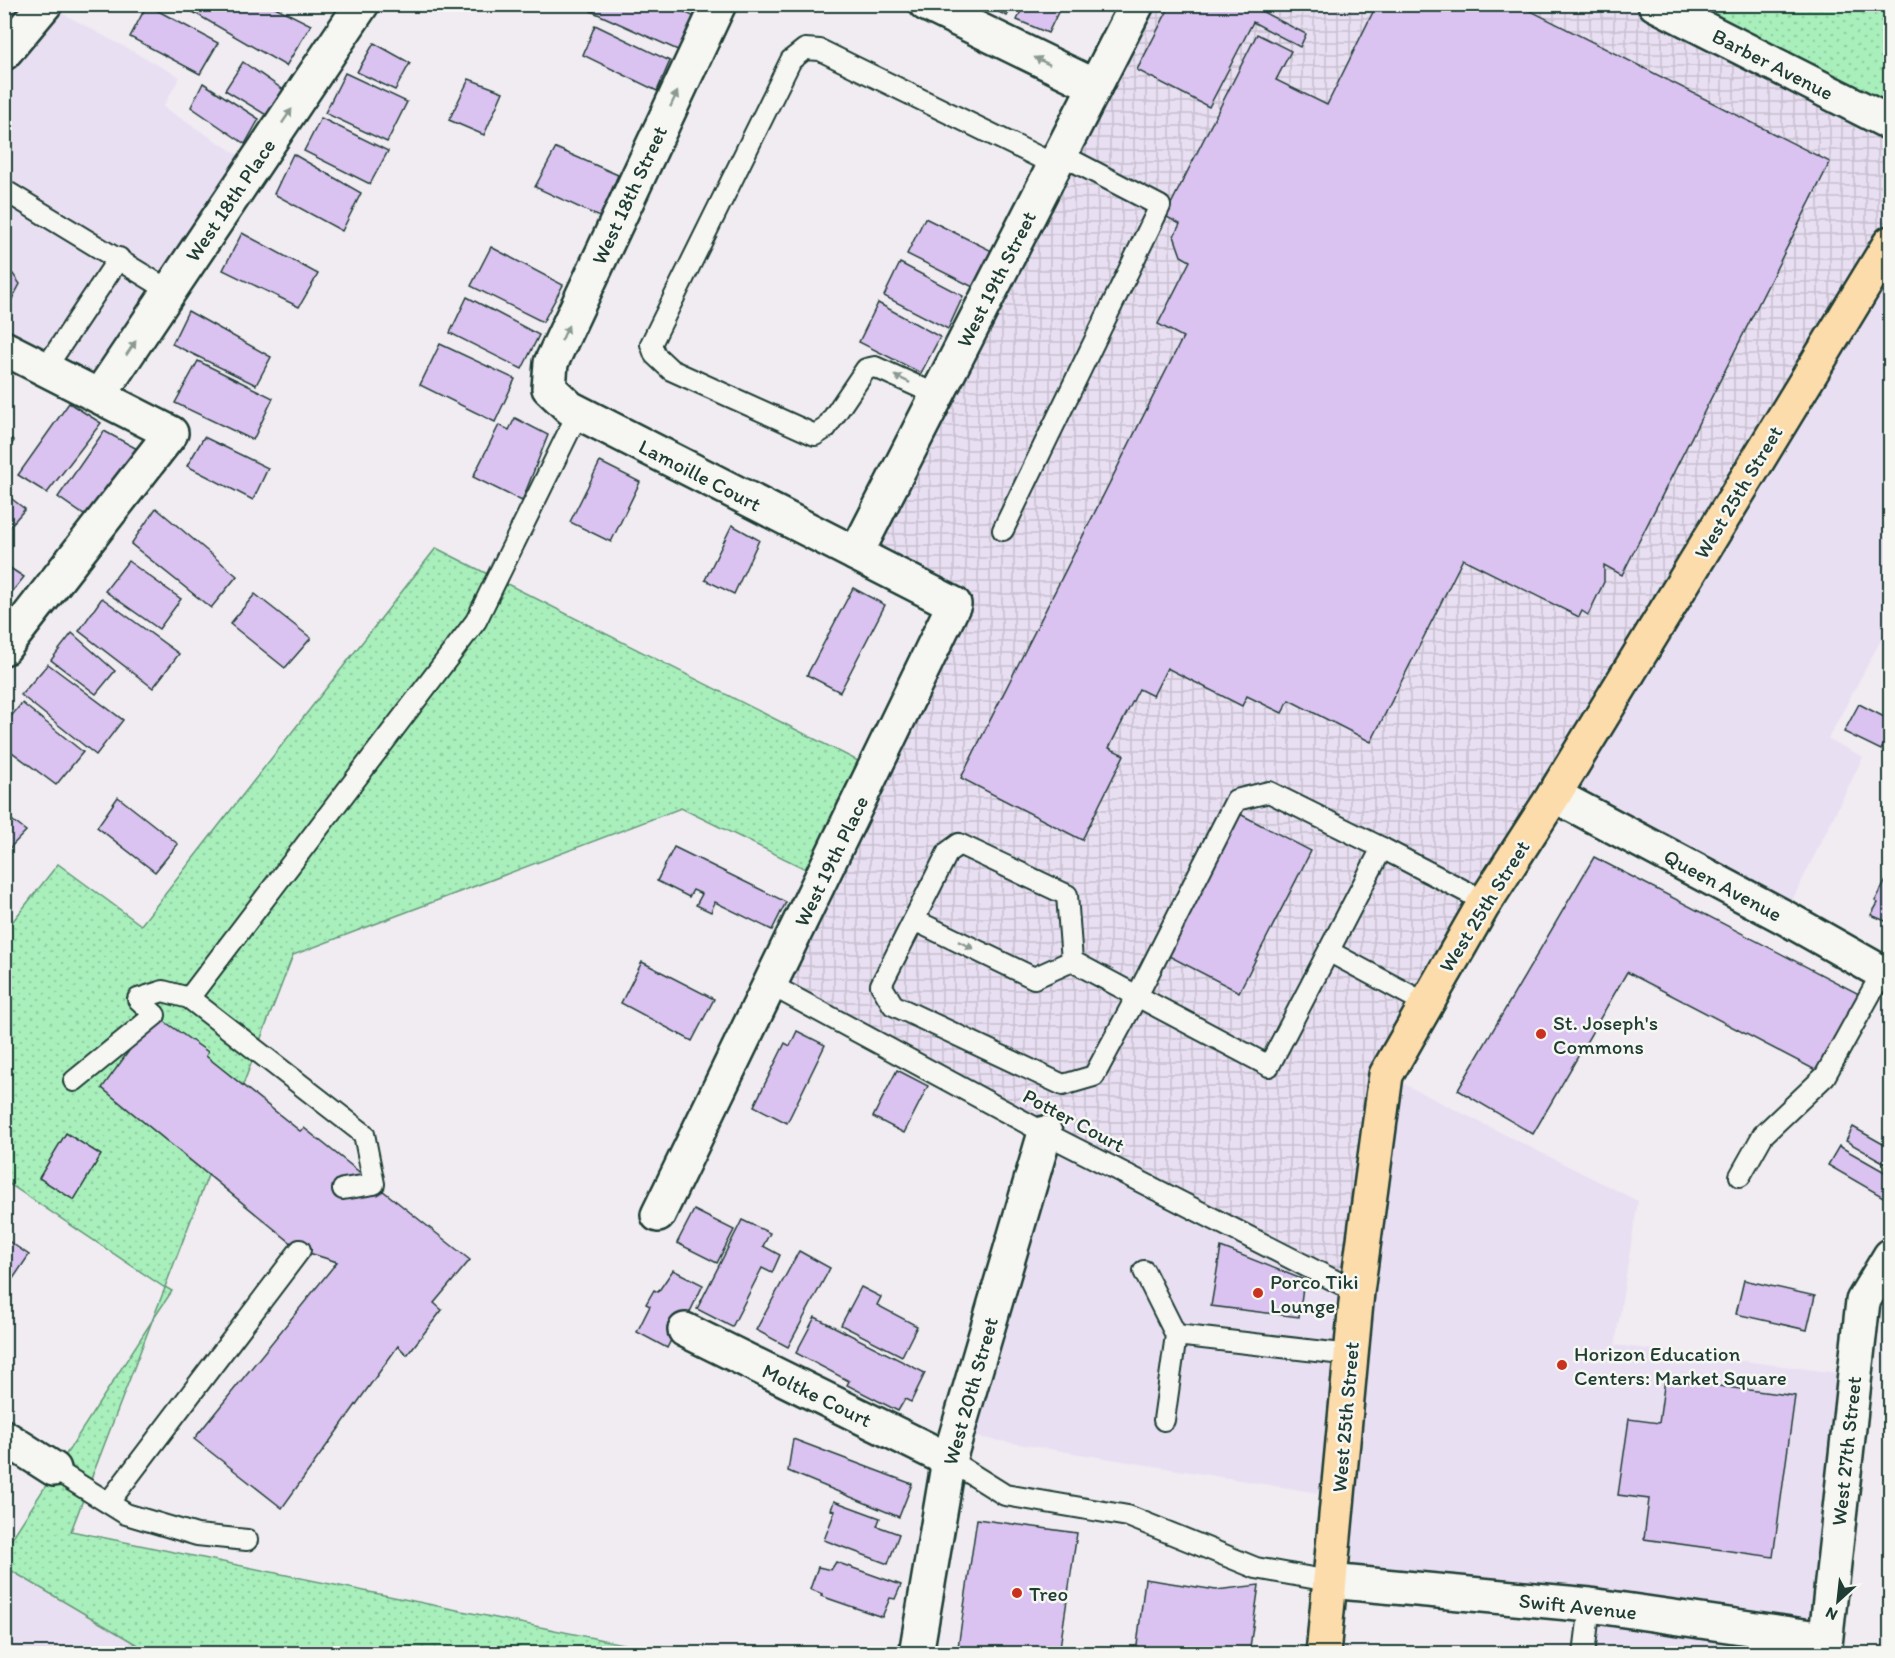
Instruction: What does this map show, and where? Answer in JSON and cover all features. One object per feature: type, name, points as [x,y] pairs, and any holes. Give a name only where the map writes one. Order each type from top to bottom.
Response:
[{"type":"main road","name":"West 25th Street","points":[[1323,1653],[1357,1292],[1386,1075],[1425,1003],[1486,902],[1554,795],[1890,245]]},
{"type":"street","points":[[4,53],[45,4]]},
{"type":"street","name":"West 18th Place","points":[[99,396],[362,4]]},
{"type":"street","name":"West 18th Street","points":[[549,388],[550,363],[719,4]]},
{"type":"street","points":[[926,4],[1095,86]]},
{"type":"street","name":"West 19th Street","points":[[856,554],[1137,4]]},
{"type":"street","name":"Barber Avenue","points":[[1655,4],[1890,123]]},
{"type":"street","points":[[4,348],[171,433],[4,648]]},
{"type":"street","name":"Lamoille Court","points":[[549,388],[578,413],[856,554]]},
{"type":"street","name":"West 19th Place","points":[[658,1215],[954,604],[856,554]]},
{"type":"street","name":"Queen Avenue","points":[[1554,795],[1784,916],[1886,975]]},
{"type":"street","name":"West 20th Street","points":[[916,1653],[949,1460],[1045,1133]]},
{"type":"street","name":"West 27th Street","points":[[1825,1646],[1863,1301],[1890,1256]]},
{"type":"street","name":"Moltke Court","points":[[685,1330],[949,1460]]},
{"type":"street","points":[[4,1437],[54,1469]]},
{"type":"street","name":"Swift Avenue","points":[[1329,1581],[1590,1605],[1825,1646]]},
{"type":"lane","points":[[937,395],[875,367],[866,369],[826,428],[815,435],[671,370],[655,355],[651,344],[791,60],[805,49],[820,50],[1018,147],[1057,160],[1160,206],[1003,530]]},
{"type":"lane","points":[[4,190],[170,291]]},
{"type":"lane","points":[[45,369],[119,258]]},
{"type":"lane","points":[[189,998],[476,621],[578,413]]},
{"type":"lane","points":[[1072,961],[1067,895],[958,844],[948,852],[881,985],[893,1005],[1063,1085],[1094,1076],[1236,800],[1269,792],[1486,902]]},
{"type":"lane","points":[[1072,961],[1269,1066],[1382,848]]},
{"type":"lane","points":[[914,920],[1034,978],[1072,961]]},
{"type":"lane","points":[[1330,952],[1425,1003]]},
{"type":"lane","points":[[1740,1176],[1763,1135],[1825,1076],[1886,975]]},
{"type":"lane","name":"Potter Court","points":[[771,985],[1045,1133],[1357,1292]]},
{"type":"lane","points":[[74,1081],[154,1015],[138,999],[163,992],[189,998],[364,1134],[374,1184],[344,1189]]},
{"type":"lane","points":[[109,1502],[300,1250]]},
{"type":"lane","points":[[1144,1271],[1176,1335],[1164,1420]]},
{"type":"lane","points":[[1176,1335],[1351,1355]]},
{"type":"lane","points":[[949,1460],[1005,1495],[1128,1516],[1256,1568],[1329,1581]]},
{"type":"lane","points":[[54,1469],[126,1514],[196,1535],[247,1540]]},
{"type":"lane","points":[[1584,1653],[1590,1605]]},
{"type":"shaded area","points":[[4,5],[47,5],[180,77],[163,107],[254,165],[99,396],[5,348]]},
{"type":"shaded area","points":[[1137,5],[1655,5],[1890,123],[1890,243],[1386,1075],[1357,1292],[771,985],[954,604],[856,554]]},
{"type":"shaded area","points":[[1890,243],[1890,641],[1882,638],[1828,739],[1863,757],[1784,917],[1554,795]]},
{"type":"shaded area","points":[[1386,1075],[1638,1201],[1615,1345],[1855,1375],[1824,1653],[1584,1653],[1590,1606],[1329,1581],[1337,1496],[957,1434],[1045,1133]]},
{"type":"shaded area","points":[[5,1567],[151,1653],[5,1653]]},
{"type":"green space","points":[[1655,5],[1890,5],[1890,123]]},
{"type":"green space","points":[[436,548],[876,770],[824,878],[681,808],[293,955],[165,1287],[172,1291],[152,1321],[165,1288],[5,1181],[5,931],[58,864],[141,925]]},
{"type":"green space","points":[[152,1321],[71,1531],[652,1650],[644,1654],[151,1653],[5,1567],[5,1549]]},
{"type":"building","points":[[179,4],[269,4],[311,25],[286,66]]},
{"type":"building","points":[[593,4],[668,4],[697,18],[680,51],[591,11]]},
{"type":"building","points":[[982,4],[1013,4],[1007,16]]},
{"type":"building","points":[[1024,4],[1062,4],[1048,33],[1017,20]]},
{"type":"building","points":[[1171,4],[1262,4],[1259,10],[1306,34],[1300,47],[1253,22],[1209,107],[1137,70]]},
{"type":"building","points":[[1377,4],[1517,4],[1830,162],[1622,575],[1604,565],[1604,582],[1588,615],[1582,611],[1579,617],[1463,559],[1371,742],[1289,700],[1282,713],[1247,696],[1242,706],[1167,668],[1153,696],[1139,689],[1109,748],[1124,755],[1082,840],[961,778],[1183,337],[1158,324],[1190,261],[1181,256],[1174,236],[1180,224],[1165,216],[1257,34],[1291,51],[1276,80],[1327,105]]},
{"type":"building","points":[[147,5],[218,43],[200,74],[130,37]]},
{"type":"building","points":[[595,25],[670,61],[657,91],[583,55]]},
{"type":"building","points":[[374,43],[410,63],[395,90],[357,72]]},
{"type":"building","points":[[243,62],[285,91],[268,116],[225,90]]},
{"type":"building","points":[[345,73],[407,102],[387,142],[325,113]]},
{"type":"building","points":[[469,79],[503,92],[484,135],[449,120]]},
{"type":"building","points":[[203,83],[259,119],[245,144],[191,107]]},
{"type":"building","points":[[321,118],[388,151],[370,184],[304,151]]},
{"type":"building","points":[[556,148],[618,175],[600,217],[535,187]]},
{"type":"building","points":[[293,154],[361,193],[342,231],[274,194]]},
{"type":"building","points":[[925,218],[992,251],[973,287],[907,254]]},
{"type":"building","points":[[242,233],[318,274],[299,307],[223,270]]},
{"type":"building","points":[[491,247],[563,285],[543,322],[471,286]]},
{"type":"building","points":[[900,263],[963,296],[948,329],[884,296]]},
{"type":"building","points":[[4,270],[13,274],[20,284],[4,314]]},
{"type":"building","points":[[467,297],[539,335],[522,369],[450,333]]},
{"type":"building","points":[[878,303],[940,337],[921,373],[859,342]]},
{"type":"building","points":[[188,311],[271,357],[256,385],[172,344]]},
{"type":"building","points":[[440,344],[515,379],[495,422],[420,385]]},
{"type":"building","points":[[198,361],[273,398],[253,440],[175,403]]},
{"type":"building","points":[[69,403],[101,423],[47,493],[18,475]]},
{"type":"building","points":[[515,418],[548,435],[522,501],[473,477],[499,425],[509,430]]},
{"type":"building","points":[[104,431],[141,451],[91,520],[58,497]]},
{"type":"building","points":[[4,433],[14,441],[4,455]]},
{"type":"building","points":[[204,437],[268,468],[253,500],[187,466]]},
{"type":"building","points":[[600,462],[640,482],[611,542],[570,522]]},
{"type":"building","points":[[4,493],[25,509],[4,533]]},
{"type":"building","points":[[156,508],[237,576],[211,608],[131,544]]},
{"type":"building","points":[[732,525],[759,540],[734,594],[705,580]]},
{"type":"building","points":[[128,561],[181,599],[159,629],[105,591]]},
{"type":"building","points":[[4,564],[24,577],[4,602]]},
{"type":"building","points":[[853,588],[885,605],[840,692],[807,675]]},
{"type":"building","points":[[255,594],[311,638],[285,668],[230,624]]},
{"type":"building","points":[[102,598],[179,654],[153,688],[79,631]]},
{"type":"building","points":[[72,633],[115,671],[96,694],[51,660]]},
{"type":"building","points":[[48,664],[123,720],[96,755],[21,695]]},
{"type":"building","points":[[22,703],[83,752],[56,785],[4,746],[4,725]]},
{"type":"building","points":[[1859,704],[1890,720],[1890,732],[1881,750],[1844,732]]},
{"type":"building","points":[[118,797],[178,844],[155,872],[97,827]]},
{"type":"building","points":[[1238,813],[1311,851],[1239,992],[1165,954]]},
{"type":"building","points":[[4,814],[26,831],[4,854]]},
{"type":"building","points":[[674,847],[786,902],[772,930],[715,902],[711,912],[696,905],[702,894],[693,890],[689,897],[657,881]]},
{"type":"building","name":"St. Joseph's Commons","points":[[1594,857],[1861,995],[1821,1073],[1627,972],[1533,1134],[1458,1090]]},
{"type":"building","points":[[1890,873],[1890,923],[1871,915],[1878,903],[1875,901]]},
{"type":"building","points":[[642,962],[714,999],[692,1041],[621,1003]]},
{"type":"building","points":[[155,1015],[208,1052],[206,1056],[300,1131],[304,1128],[470,1260],[434,1303],[442,1310],[407,1355],[398,1346],[282,1508],[194,1439],[337,1262],[300,1250],[102,1088]]},
{"type":"building","points":[[797,1031],[825,1045],[787,1123],[754,1106],[785,1043],[790,1046]]},
{"type":"building","points":[[897,1070],[928,1086],[904,1133],[873,1117]]},
{"type":"building","points":[[1853,1127],[1890,1148],[1890,1166],[1846,1141]]},
{"type":"building","points":[[66,1133],[101,1155],[74,1200],[39,1178]]},
{"type":"building","points":[[1839,1146],[1890,1175],[1890,1201],[1828,1165]]},
{"type":"building","points":[[694,1210],[734,1230],[717,1263],[677,1243]]},
{"type":"building","points":[[742,1220],[770,1233],[763,1246],[780,1255],[772,1273],[762,1268],[732,1327],[697,1309]]},
{"type":"building","points":[[4,1238],[29,1255],[4,1292]]},
{"type":"building","name":"Porco Tiki Lounge","points":[[1221,1247],[1304,1280],[1299,1317],[1211,1306]]},
{"type":"building","points":[[799,1251],[830,1268],[788,1347],[756,1330]]},
{"type":"building","points":[[673,1270],[703,1285],[683,1326],[679,1324],[667,1348],[637,1332],[650,1306],[646,1304],[654,1290],[658,1292]]},
{"type":"building","points":[[1744,1280],[1815,1296],[1807,1330],[1736,1314]]},
{"type":"building","points":[[861,1287],[881,1297],[877,1305],[917,1326],[902,1356],[841,1325]]},
{"type":"building","points":[[815,1317],[925,1373],[911,1402],[905,1399],[898,1411],[847,1385],[849,1381],[796,1353]]},
{"type":"building","points":[[1665,1379],[1795,1396],[1773,1557],[1644,1539],[1649,1499],[1618,1495],[1629,1419],[1659,1423]]},
{"type":"building","points":[[793,1439],[912,1484],[899,1517],[788,1471]]},
{"type":"building","points":[[834,1501],[880,1518],[877,1526],[899,1534],[888,1564],[824,1540],[835,1511],[831,1510]]},
{"type":"building","name":"Treo","points":[[977,1519],[1077,1533],[1059,1654],[957,1654]]},
{"type":"building","points":[[836,1562],[901,1585],[895,1599],[890,1598],[882,1617],[821,1596],[822,1594],[810,1589],[818,1567],[831,1570]]},
{"type":"building","points":[[1145,1579],[1216,1590],[1259,1585],[1249,1654],[1136,1654]]},
{"type":"place","name":"St. Joseph's Commons","points":[[1541,1034]]},
{"type":"place","name":"Porco Tiki Lounge","points":[[1258,1293]]},
{"type":"place","name":"Horizon Education Centers: Market Square","points":[[1562,1365]]},
{"type":"place","name":"Treo","points":[[1017,1593]]}]
